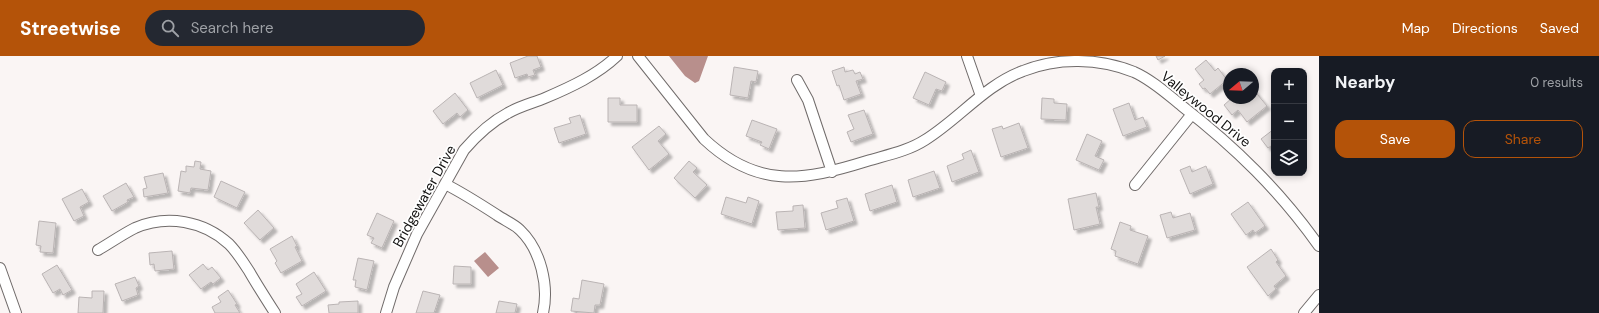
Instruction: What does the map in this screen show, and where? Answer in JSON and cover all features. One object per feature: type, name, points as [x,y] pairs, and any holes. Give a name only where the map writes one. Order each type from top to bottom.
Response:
[{"type":"street","name":"Bridgewater Drive","points":[[386,313],[397,280],[417,234],[464,150],[473,139],[495,120],[508,113],[564,90],[600,70],[617,56]]},
{"type":"street","name":"Valleywood Drive","points":[[638,56],[704,139],[725,156],[749,169],[786,177],[807,176],[832,172],[909,149],[936,134],[981,96],[1007,78],[1021,71],[1042,64],[1063,61],[1096,62],[1107,60],[1148,80],[1232,146],[1267,180],[1298,217],[1319,246]]},
{"type":"street","points":[[967,56],[981,96]]},
{"type":"street","points":[[797,80],[808,100],[832,172]]},
{"type":"street","points":[[1135,185],[1192,114]]},
{"type":"street","points":[[444,184],[457,190],[520,230],[534,251],[542,274],[545,297],[543,313]]},
{"type":"street","points":[[98,250],[135,228],[150,223],[176,221],[187,222],[199,226],[210,230],[230,244],[275,313]]},
{"type":"street","points":[[0,268],[16,313]]},
{"type":"street","points":[[1304,313],[1319,295]]},
{"type":"shaded area","points":[[669,56],[708,56],[699,81],[695,83],[685,76]]},
{"type":"shaded area","points":[[485,252],[499,268],[488,277],[474,261]]},
{"type":"building","points":[[528,56],[537,56],[541,67],[533,70],[535,75],[528,77],[527,74],[515,78],[510,63]]},
{"type":"building","points":[[1156,56],[1165,56],[1158,60]]},
{"type":"building","points":[[1206,60],[1215,71],[1218,68],[1223,75],[1223,83],[1210,94],[1199,84],[1204,80],[1195,69]]},
{"type":"building","points":[[734,67],[758,71],[756,82],[751,81],[748,98],[730,95]]},
{"type":"building","points":[[844,67],[845,72],[853,70],[855,74],[860,72],[863,79],[856,81],[861,94],[844,100],[832,71]]},
{"type":"building","points":[[496,70],[503,85],[477,98],[470,83]]},
{"type":"building","points":[[925,72],[946,82],[942,91],[936,89],[929,105],[913,98]]},
{"type":"building","points":[[455,93],[468,110],[460,117],[457,113],[443,124],[433,111]]},
{"type":"building","points":[[1259,96],[1267,106],[1247,122],[1238,110],[1232,115],[1224,105],[1259,104]]},
{"type":"building","points":[[608,98],[620,98],[620,105],[637,105],[637,122],[608,122]]},
{"type":"building","points":[[1042,98],[1054,99],[1054,103],[1067,104],[1066,120],[1041,119]]},
{"type":"building","points":[[1129,103],[1135,120],[1143,117],[1147,127],[1123,136],[1113,109]]},
{"type":"building","points":[[864,110],[873,134],[851,142],[847,132],[854,129],[848,115]]},
{"type":"building","points":[[580,115],[586,134],[559,143],[554,128],[571,123],[569,118]]},
{"type":"building","points":[[752,120],[777,129],[769,149],[760,145],[762,142],[746,136]]},
{"type":"building","points":[[1019,123],[1028,148],[1001,157],[992,129],[1002,126],[1003,129]]},
{"type":"building","points":[[659,126],[666,134],[658,141],[669,154],[649,170],[632,147]]},
{"type":"building","points":[[1271,131],[1271,146],[1268,148],[1261,139]]},
{"type":"building","points":[[1087,134],[1102,141],[1095,156],[1104,160],[1099,170],[1076,160]]},
{"type":"building","points":[[971,150],[979,172],[952,182],[947,166],[964,159],[962,154]]},
{"type":"building","points":[[195,161],[201,162],[200,169],[211,171],[208,190],[191,188],[190,193],[178,191],[181,171],[186,172],[186,166],[194,167]]},
{"type":"building","points":[[689,161],[697,168],[693,172],[707,185],[695,198],[674,178]]},
{"type":"building","points":[[1190,166],[1192,172],[1206,166],[1213,184],[1190,194],[1180,170]]},
{"type":"building","points":[[934,171],[940,188],[913,197],[908,180]]},
{"type":"building","points":[[163,173],[168,193],[144,197],[143,189],[147,188],[144,177]]},
{"type":"building","points":[[221,181],[245,192],[237,208],[214,197]]},
{"type":"building","points":[[126,183],[134,197],[127,200],[128,202],[112,211],[103,196]]},
{"type":"building","points":[[892,185],[897,202],[870,211],[865,194]]},
{"type":"building","points":[[82,189],[89,202],[80,207],[84,216],[74,221],[62,199]]},
{"type":"building","points":[[1096,193],[1099,207],[1096,207],[1100,224],[1074,230],[1068,199]]},
{"type":"building","points":[[726,197],[746,203],[748,197],[759,201],[752,224],[721,214]]},
{"type":"building","points":[[847,198],[854,221],[826,230],[821,213],[838,208],[836,201]]},
{"type":"building","points":[[1248,202],[1265,226],[1255,233],[1253,230],[1246,235],[1231,214]]},
{"type":"building","points":[[803,205],[805,228],[778,230],[776,212],[793,211],[793,206]]},
{"type":"building","points":[[258,210],[274,228],[260,240],[244,223]]},
{"type":"building","points":[[1171,212],[1173,218],[1190,213],[1195,230],[1167,238],[1160,215]]},
{"type":"building","points":[[377,213],[394,221],[382,248],[371,243],[374,238],[367,235]]},
{"type":"building","points":[[39,221],[56,223],[53,253],[40,252],[41,246],[36,245]]},
{"type":"building","points":[[1120,222],[1131,226],[1130,230],[1148,236],[1138,264],[1115,256],[1116,251],[1111,249]]},
{"type":"building","points":[[292,236],[297,246],[295,247],[302,261],[281,273],[275,263],[277,261],[270,249]]},
{"type":"building","points":[[1271,249],[1278,260],[1276,262],[1286,276],[1274,286],[1276,289],[1268,296],[1247,267]]},
{"type":"building","points":[[172,251],[174,269],[155,271],[154,264],[150,265],[149,253]]},
{"type":"building","points":[[358,258],[374,261],[367,290],[355,287],[356,280],[353,280]]},
{"type":"building","points":[[203,264],[208,270],[212,267],[221,278],[213,284],[211,282],[201,289],[189,275]]},
{"type":"building","points":[[57,265],[72,290],[63,295],[60,289],[53,293],[42,274]]},
{"type":"building","points":[[454,266],[471,267],[471,284],[453,284]]},
{"type":"building","points":[[314,272],[326,291],[302,306],[296,297],[302,294],[296,284]]},
{"type":"building","points":[[135,277],[139,286],[136,288],[138,295],[122,301],[115,284]]},
{"type":"building","points":[[582,280],[604,284],[600,305],[595,305],[594,313],[571,311],[573,298],[579,299]]},
{"type":"building","points":[[228,290],[237,304],[235,305],[240,313],[215,313],[212,307],[221,302],[218,297]]},
{"type":"building","points":[[92,291],[104,291],[103,313],[78,313],[79,297],[92,298]]},
{"type":"building","points":[[423,291],[440,295],[434,313],[416,313]]},
{"type":"building","points":[[358,301],[358,313],[329,313],[328,305],[339,304],[339,302]]},
{"type":"building","points":[[499,301],[517,304],[515,313],[496,313]]}]
